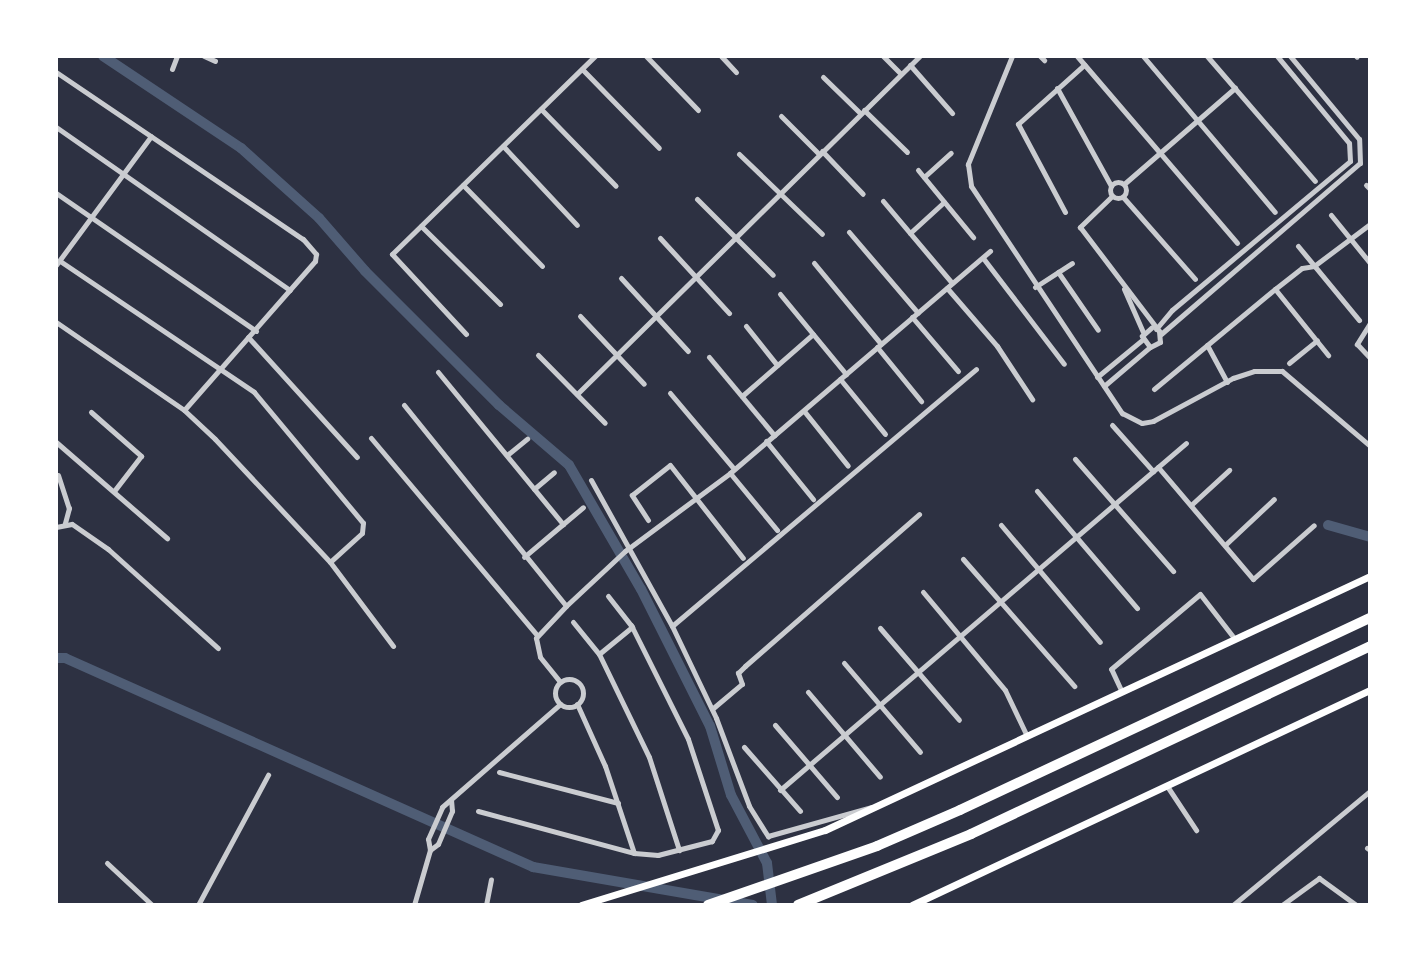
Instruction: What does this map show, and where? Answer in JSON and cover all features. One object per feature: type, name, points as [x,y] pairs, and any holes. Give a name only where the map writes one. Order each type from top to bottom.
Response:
[{"type":"highway","points":[[708,905],[877,846],[1370,618]]},
{"type":"highway","points":[[798,905],[887,872],[1370,646]]},
{"type":"main road","points":[[581,905],[825,830],[883,805],[1026,734],[1370,576]]},
{"type":"main road","points":[[912,905],[1370,690]]},
{"type":"street","points":[[172,69],[177,56]]},
{"type":"street","points":[[204,56],[215,61]]},
{"type":"street","points":[[466,334],[393,260],[392,254],[596,56]]},
{"type":"street","points":[[646,56],[698,110]]},
{"type":"street","points":[[722,56],[736,72]]},
{"type":"street","points":[[883,56],[900,73]]},
{"type":"street","points":[[577,394],[920,56]]},
{"type":"street","points":[[1012,56],[968,164],[968,174],[981,208],[1122,413],[1142,423],[1164,416],[1227,382],[1254,371],[1282,371],[1370,446]]},
{"type":"street","points":[[1077,56],[1237,243]]},
{"type":"street","points":[[1143,56],[1275,212]]},
{"type":"street","points":[[1207,56],[1315,181]]},
{"type":"street","points":[[1156,330],[1172,310],[1350,161],[1349,143],[1277,56]]},
{"type":"street","points":[[1143,332],[1156,330],[1354,170],[1362,147],[1290,56]]},
{"type":"street","points":[[910,65],[952,113]]},
{"type":"street","points":[[1065,212],[1018,124],[1084,65]]},
{"type":"street","points":[[582,69],[659,148]]},
{"type":"street","points":[[56,72],[312,247],[315,261],[184,411]]},
{"type":"street","points":[[823,77],[907,152]]},
{"type":"street","points":[[1057,88],[1111,186],[1112,195]]},
{"type":"street","points":[[1111,186],[1124,184],[1235,88]]},
{"type":"street","points":[[541,109],[616,186]]},
{"type":"street","points":[[1330,121],[1338,114]]},
{"type":"street","points":[[780,116],[863,194]]},
{"type":"street","points":[[56,127],[126,172],[290,290]]},
{"type":"street","points":[[151,136],[93,219],[58,263],[254,392],[363,523],[362,533],[330,562]]},
{"type":"street","points":[[503,146],[577,225]]},
{"type":"street","points":[[924,177],[951,153]]},
{"type":"street","points":[[740,154],[822,234]]},
{"type":"street","points":[[918,170],[973,237]]},
{"type":"street","points":[[1123,197],[1124,184]]},
{"type":"street","points":[[463,185],[542,266]]},
{"type":"street","points":[[56,194],[256,331]]},
{"type":"street","points":[[1097,377],[1142,340],[1143,332],[1124,289],[1080,228],[1112,195]]},
{"type":"street","points":[[1112,195],[1123,197],[1195,279]]},
{"type":"street","points":[[697,199],[773,275]]},
{"type":"street","points":[[883,201],[997,346],[1032,399]]},
{"type":"street","points":[[910,233],[944,202]]},
{"type":"street","points":[[1331,215],[1370,263]]},
{"type":"street","points":[[1154,389],[1302,268],[1314,266],[1370,224]]},
{"type":"street","points":[[421,226],[500,304]]},
{"type":"street","points":[[849,232],[958,371]]},
{"type":"street","points":[[660,238],[698,276],[729,313]]},
{"type":"street","points":[[1298,246],[1359,320]]},
{"type":"street","points":[[537,635],[625,551],[732,471],[990,251]]},
{"type":"street","points":[[983,258],[1064,364]]},
{"type":"street","points":[[1035,287],[1072,262]]},
{"type":"street","points":[[814,263],[921,401]]},
{"type":"street","points":[[1058,272],[1098,330]]},
{"type":"street","points":[[621,278],[688,351]]},
{"type":"street","points":[[1104,386],[1150,347],[1157,345],[1156,330],[1132,293],[1124,289]]},
{"type":"street","points":[[1275,289],[1328,355]]},
{"type":"street","points":[[780,293],[885,434]]},
{"type":"street","points":[[580,316],[644,384]]},
{"type":"street","points":[[56,322],[184,411],[330,562],[393,646]]},
{"type":"street","points":[[1370,323],[1357,344],[1370,358]]},
{"type":"street","points":[[746,326],[777,365]]},
{"type":"street","points":[[742,396],[813,334]]},
{"type":"street","points":[[248,337],[357,457]]},
{"type":"street","points":[[1142,340],[1150,347]]},
{"type":"street","points":[[1289,363],[1317,340]]},
{"type":"street","points":[[1207,345],[1227,382]]},
{"type":"street","points":[[538,355],[605,423]]},
{"type":"street","points":[[709,357],[774,435]]},
{"type":"street","points":[[672,626],[976,369]]},
{"type":"street","points":[[438,372],[564,524]]},
{"type":"street","points":[[670,393],[777,530]]},
{"type":"street","points":[[404,405],[566,606]]},
{"type":"street","points":[[804,411],[848,466]]},
{"type":"street","points":[[91,412],[141,456],[114,491]]},
{"type":"street","points":[[1112,425],[1191,505],[1253,579],[1314,525]]},
{"type":"street","points":[[371,438],[537,635],[540,657],[560,682]]},
{"type":"street","points":[[507,455],[527,439]]},
{"type":"street","points":[[766,441],[813,499]]},
{"type":"street","points":[[56,442],[167,538]]},
{"type":"street","points":[[780,790],[1186,443]]},
{"type":"street","points":[[1075,459],[1173,571]]},
{"type":"street","points":[[648,520],[632,495],[665,466],[670,465],[743,558]]},
{"type":"street","points":[[1191,505],[1229,470]]},
{"type":"street","points":[[534,489],[554,472]]},
{"type":"street","points":[[58,475],[69,508],[65,523]]},
{"type":"street","points":[[591,480],[631,546],[672,626],[712,709],[749,806],[769,838],[839,813],[883,805]]},
{"type":"street","points":[[1037,491],[1137,607]]},
{"type":"street","points":[[1224,545],[1274,499]]},
{"type":"street","points":[[524,557],[583,507]]},
{"type":"street","points":[[712,709],[742,684],[738,673],[745,666],[919,514]]},
{"type":"street","points":[[56,527],[65,523]]},
{"type":"street","points":[[65,523],[108,549],[218,648]]},
{"type":"street","points":[[1001,525],[1100,642]]},
{"type":"street","points":[[963,558],[1074,686]]},
{"type":"street","points":[[923,592],[1005,690],[1026,734]]},
{"type":"street","points":[[1121,690],[1111,669],[1200,594],[1234,638]]},
{"type":"street","points":[[478,811],[634,853],[658,855],[712,841],[718,830],[688,739],[632,627],[608,596]]},
{"type":"street","points":[[573,622],[599,654],[649,757],[679,850]]},
{"type":"street","points":[[599,654],[632,627]]},
{"type":"street","points":[[880,628],[959,720]]},
{"type":"street","points":[[844,663],[920,752]]},
{"type":"street","points":[[560,704],[555,694],[560,682],[568,679],[580,685],[583,694],[578,704],[618,803],[634,853]]},
{"type":"street","points":[[808,692],[880,776]]},
{"type":"street","points":[[430,850],[428,839],[442,807],[462,785],[560,704],[578,704]]},
{"type":"street","points":[[775,725],[837,797]]},
{"type":"street","points":[[744,747],[800,811]]},
{"type":"street","points":[[499,772],[618,803]]},
{"type":"street","points":[[198,905],[268,775]]},
{"type":"street","points":[[1167,786],[1196,830]]},
{"type":"street","points":[[1233,905],[1370,791]]},
{"type":"street","points":[[414,905],[430,850],[442,833],[451,800]]},
{"type":"street","points":[[107,863],[152,905]]},
{"type":"street","points":[[1282,905],[1319,878],[1356,905]]},
{"type":"street","points":[[486,905],[491,879]]},
{"type":"waterway","points":[[103,56],[241,148],[319,218],[365,271],[499,405],[569,465],[641,589],[710,726],[731,795],[767,863],[772,905]]},
{"type":"waterway","points":[[1328,525],[1370,537]]},
{"type":"waterway","points":[[56,658],[65,658],[533,867],[753,905]]}]
